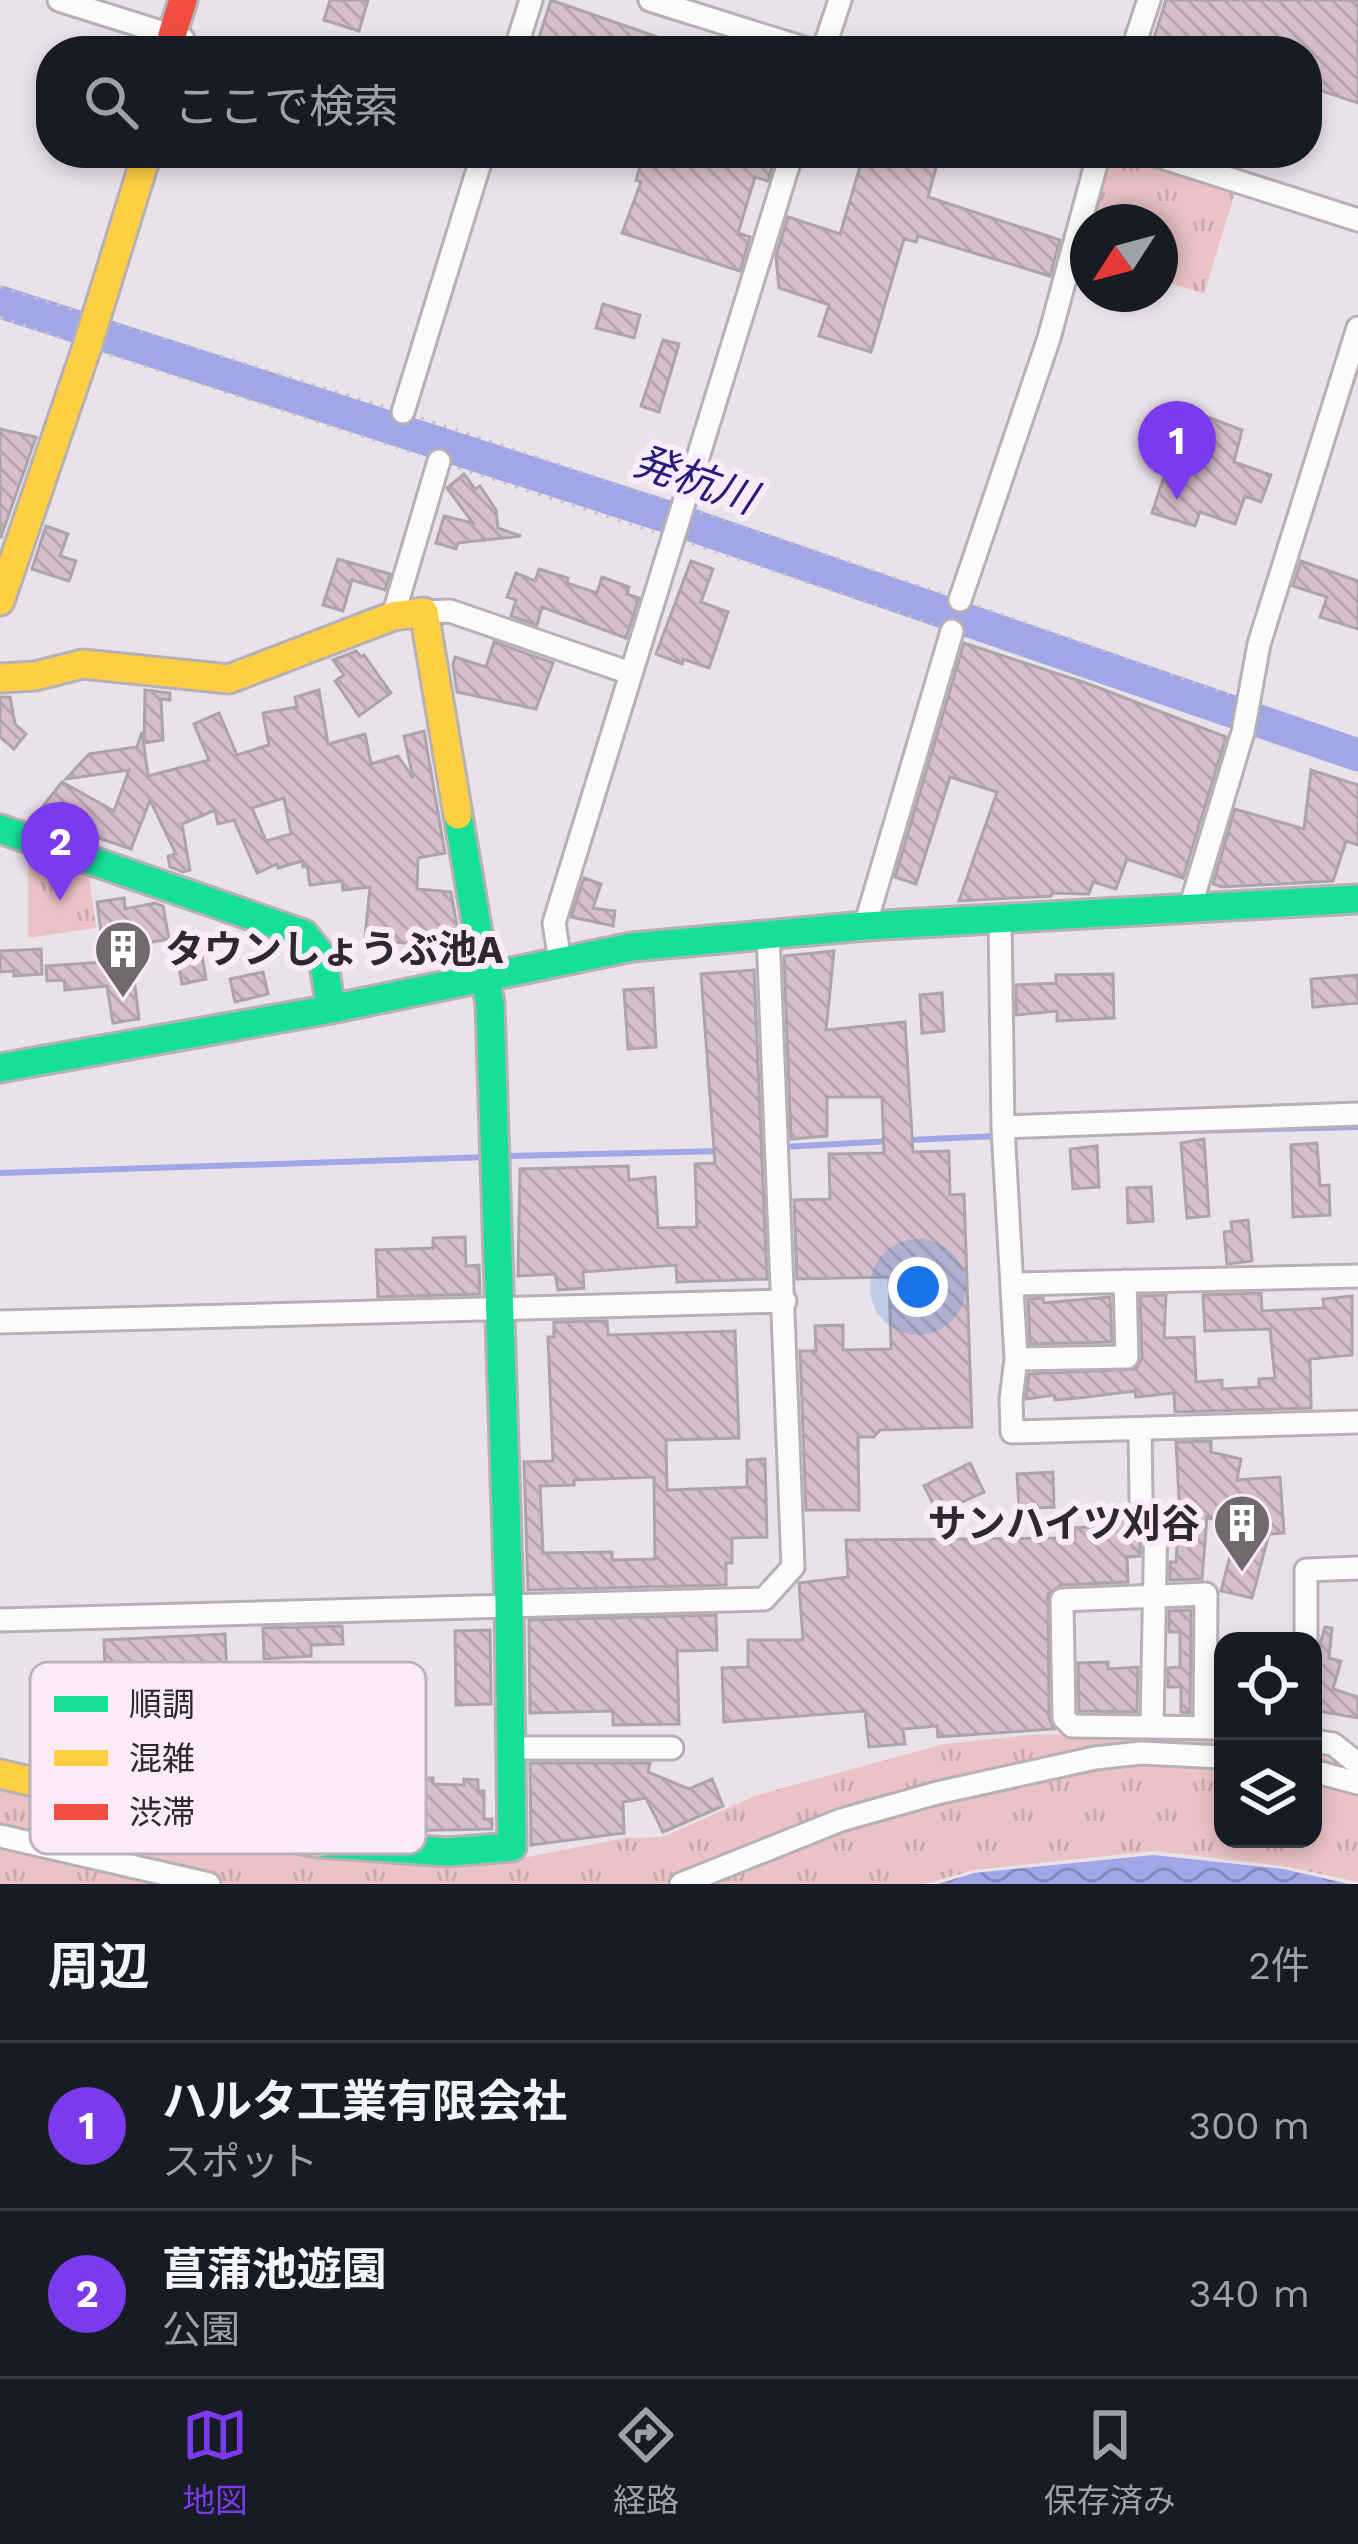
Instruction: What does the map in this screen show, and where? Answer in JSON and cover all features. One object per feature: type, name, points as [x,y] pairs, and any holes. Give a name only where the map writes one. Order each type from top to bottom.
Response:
[{"type":"street","points":[[59,0],[161,36]]},
{"type":"street","points":[[179,36],[183,0]]},
{"type":"street","points":[[520,36],[531,0]]},
{"type":"street","points":[[650,0],[765,36]]},
{"type":"street","points":[[828,36],[840,0]]},
{"type":"street","points":[[1137,36],[1149,0]]},
{"type":"street","points":[[0,601],[6,557],[87,347],[142,168]]},
{"type":"street","points":[[403,412],[479,168]]},
{"type":"street","points":[[560,961],[554,923],[787,168]]},
{"type":"street","points":[[960,599],[1048,338],[1096,168]]},
{"type":"street","points":[[1195,168],[1358,220]]},
{"type":"street","points":[[1190,908],[1243,732],[1259,644],[1358,328]]},
{"type":"street","points":[[393,616],[440,461]]},
{"type":"street","points":[[0,678],[35,676],[83,664],[229,679],[393,616],[450,611],[630,673]]},
{"type":"street","points":[[424,612],[490,1004],[512,1847],[426,1850]]},
{"type":"street","points":[[865,926],[952,631]]},
{"type":"street","points":[[0,829],[304,934],[324,954],[331,1009]]},
{"type":"street","points":[[0,1068],[331,1009],[632,947],[865,926],[1358,899]]},
{"type":"street","points":[[1000,919],[1004,1133],[1016,1358],[1010,1399],[1012,1432],[1358,1422]]},
{"type":"street","points":[[0,1620],[764,1598],[793,1567],[768,933]]},
{"type":"street","points":[[1004,1133],[1358,1114]]},
{"type":"street","points":[[1014,1284],[1358,1276]]},
{"type":"street","points":[[1016,1358],[1127,1357],[1125,1281]]},
{"type":"street","points":[[0,1322],[785,1301]]},
{"type":"street","points":[[1140,1430],[1154,1594],[1152,1726]]},
{"type":"street","points":[[1306,1632],[1306,1570],[1358,1568]]},
{"type":"street","points":[[1154,1594],[1207,1594],[1214,1727],[1072,1726],[1064,1718],[1061,1600],[1154,1594]]},
{"type":"street","points":[[1323,1743],[1358,1750]]},
{"type":"street","points":[[1323,1743],[1358,1764]]},
{"type":"street","points":[[510,1748],[672,1748]]},
{"type":"street","points":[[682,1884],[841,1820],[937,1793],[1118,1756],[1214,1757]]},
{"type":"street","points":[[0,1774],[30,1781]]},
{"type":"street","points":[[1322,1774],[1358,1783]]},
{"type":"street","points":[[0,1836],[30,1843]]},
{"type":"street","points":[[78,1854],[209,1884]]},
{"type":"path","points":[[0,287],[96,318]]},
{"type":"path","points":[[0,317],[952,631]]},
{"type":"path","points":[[684,506],[1248,702]]},
{"type":"green space","points":[[1108,168],[1157,168],[1235,192],[1204,294],[1178,286],[1178,204],[1098,204]]},
{"type":"green space","points":[[28,852],[89,875],[96,928],[28,938]]},
{"type":"green space","points":[[1214,1732],[1214,1848],[1322,1848],[1322,1755],[1358,1779],[1358,1882],[1283,1866],[1154,1851],[974,1870],[924,1884],[0,1884],[0,1781],[30,1786],[30,1854],[426,1854],[426,1850],[502,1862],[625,1838],[663,1837],[757,1795],[944,1744],[1029,1735]]},
{"type":"water","points":[[1153,1855],[1283,1869],[1349,1884],[938,1884],[974,1873]]},
{"type":"building","points":[[330,0],[368,0],[359,31],[324,20]]},
{"type":"building","points":[[551,0],[654,36],[540,36]]},
{"type":"building","points":[[1166,0],[1358,0],[1358,103],[1322,91],[1322,36],[1155,36]]},
{"type":"building","points":[[640,168],[772,168],[768,181],[755,177],[738,233],[750,237],[740,271],[622,233],[641,182],[636,180]]},
{"type":"building","points":[[860,168],[936,168],[928,197],[1060,240],[1050,276],[918,236],[916,242],[904,239],[871,352],[819,336],[829,305],[779,288],[776,256],[788,217],[840,234]]},
{"type":"building","points":[[603,304],[640,315],[634,338],[596,328]]},
{"type":"building","points":[[663,340],[679,344],[659,412],[641,406]]},
{"type":"building","points":[[1189,410],[1242,430],[1234,462],[1271,475],[1261,502],[1245,496],[1235,524],[1200,512],[1195,526],[1152,513]]},
{"type":"building","points":[[0,429],[36,437],[1,537],[0,537]]},
{"type":"building","points":[[464,474],[475,489],[480,486],[496,510],[498,528],[521,536],[458,543],[456,549],[436,543],[444,516],[473,523],[447,488]]},
{"type":"building","points":[[46,526],[68,534],[60,556],[76,561],[69,581],[32,569]]},
{"type":"building","points":[[338,559],[390,574],[385,590],[352,580],[343,611],[323,605]]},
{"type":"building","points":[[691,561],[713,569],[701,602],[728,612],[709,668],[656,654]]},
{"type":"building","points":[[1301,561],[1358,581],[1358,629],[1320,617],[1327,597],[1293,586]]},
{"type":"building","points":[[539,569],[597,593],[602,577],[629,587],[627,594],[639,598],[626,638],[542,607],[537,625],[511,616],[516,600],[507,597],[516,573],[535,581]]},
{"type":"building","points":[[494,642],[553,663],[536,709],[457,692],[455,657],[486,667]]},
{"type":"building","points":[[964,643],[1089,684],[1226,737],[1183,878],[1127,859],[1116,889],[1093,882],[1089,894],[959,901],[997,792],[950,777],[916,884],[895,877]]},
{"type":"building","points":[[356,651],[391,693],[359,716],[335,681],[344,675],[333,660]]},
{"type":"building","points":[[145,690],[170,693],[170,700],[161,699],[163,740],[144,743]]},
{"type":"building","points":[[319,690],[328,744],[365,734],[371,764],[398,756],[413,778],[404,736],[424,731],[445,853],[418,858],[417,889],[451,892],[460,943],[442,948],[365,938],[370,887],[343,890],[342,881],[310,885],[302,861],[257,873],[234,820],[218,824],[215,810],[182,824],[190,870],[183,872],[170,867],[168,856],[176,854],[150,800],[131,849],[56,828],[44,819],[47,815],[40,810],[62,782],[114,811],[129,770],[66,779],[89,754],[137,747],[142,732],[148,776],[209,760],[194,724],[219,713],[237,755],[269,745],[263,713],[297,707],[295,697]],"holes":[[[284,798],[291,834],[266,841],[252,808]]]},
{"type":"building","points":[[0,697],[10,697],[15,724],[26,734],[14,749],[0,737]]},
{"type":"building","points":[[1311,770],[1358,785],[1358,845],[1346,841],[1333,881],[1213,884],[1235,809],[1304,829]]},
{"type":"building","points":[[584,878],[601,884],[593,908],[615,911],[613,926],[571,917]]},
{"type":"building","points":[[124,898],[125,909],[155,903],[163,906],[169,939],[130,946],[139,1019],[113,1023],[107,986],[65,990],[64,980],[47,981],[46,966],[105,962],[97,902]]},
{"type":"building","points":[[198,932],[206,979],[182,984],[173,937]]},
{"type":"building","points":[[41,949],[42,974],[0,972],[0,951]]},
{"type":"building","points":[[834,951],[826,1030],[905,1022],[913,1152],[949,1151],[950,1195],[964,1194],[972,1427],[880,1430],[874,1437],[858,1437],[859,1510],[806,1510],[800,1351],[816,1351],[815,1326],[843,1325],[843,1350],[891,1349],[889,1277],[797,1279],[794,1200],[830,1199],[829,1154],[884,1153],[882,1097],[827,1097],[827,1136],[791,1139],[784,956]]},
{"type":"building","points":[[754,970],[767,1279],[677,1282],[676,1265],[583,1272],[584,1288],[558,1290],[555,1274],[518,1276],[520,1169],[628,1166],[629,1180],[655,1177],[658,1228],[697,1227],[695,1164],[715,1163],[701,974]]},
{"type":"building","points":[[263,972],[268,994],[235,1002],[230,979]]},
{"type":"building","points":[[1113,974],[1114,1018],[1057,1021],[1057,1011],[1016,1015],[1016,985],[1056,983],[1056,975]]},
{"type":"building","points":[[1358,975],[1358,1003],[1313,1007],[1311,979]]},
{"type":"building","points":[[653,988],[656,1047],[628,1049],[624,990]]},
{"type":"building","points":[[942,993],[944,1031],[922,1033],[920,995]]},
{"type":"building","points":[[1204,1139],[1209,1216],[1187,1218],[1181,1143]]},
{"type":"building","points":[[1317,1143],[1320,1186],[1329,1185],[1330,1215],[1293,1217],[1291,1145]]},
{"type":"building","points":[[1097,1146],[1099,1187],[1073,1189],[1070,1149]]},
{"type":"building","points":[[1151,1187],[1153,1221],[1128,1223],[1127,1188]]},
{"type":"building","points":[[1248,1220],[1252,1261],[1227,1264],[1224,1232],[1232,1231],[1231,1222]]},
{"type":"building","points":[[465,1237],[466,1266],[479,1265],[480,1294],[378,1297],[376,1250],[433,1248],[433,1238]]},
{"type":"building","points":[[1261,1293],[1262,1311],[1324,1308],[1323,1299],[1352,1296],[1352,1355],[1310,1359],[1311,1408],[1175,1412],[1174,1393],[1136,1397],[1135,1391],[1026,1399],[1029,1374],[1136,1369],[1142,1357],[1140,1296],[1166,1295],[1164,1338],[1194,1337],[1196,1382],[1222,1380],[1222,1389],[1259,1387],[1259,1379],[1275,1378],[1270,1329],[1205,1331],[1203,1295]]},
{"type":"building","points":[[1110,1297],[1112,1342],[1030,1344],[1028,1299],[1043,1298],[1044,1303]]},
{"type":"building","points":[[607,1321],[608,1335],[735,1331],[739,1438],[666,1440],[667,1490],[747,1487],[747,1460],[765,1459],[767,1537],[732,1538],[726,1585],[528,1590],[524,1462],[553,1461],[548,1337],[554,1337],[554,1322]],"holes":[[[654,1477],[655,1559],[612,1560],[612,1552],[543,1553],[540,1486]]]},
{"type":"building","points":[[1211,1441],[1211,1452],[1241,1459],[1237,1480],[1280,1477],[1284,1533],[1269,1534],[1252,1598],[1221,1591],[1237,1529],[1207,1517],[1202,1579],[1170,1580],[1178,1531],[1171,1530],[1171,1515],[1180,1516],[1176,1442]]},
{"type":"building","points":[[970,1463],[984,1492],[938,1513],[924,1486]]},
{"type":"building","points":[[1053,1472],[1054,1507],[1019,1509],[1017,1474]]},
{"type":"building","points":[[1126,1507],[1141,1515],[1140,1556],[1127,1557],[1128,1582],[1061,1585],[1048,1594],[1049,1718],[1054,1729],[938,1737],[937,1726],[903,1729],[905,1744],[869,1747],[865,1711],[724,1722],[722,1668],[748,1667],[748,1640],[803,1640],[799,1583],[848,1577],[846,1540],[1075,1538],[1074,1528],[1126,1520]]},
{"type":"building","points":[[1191,1610],[1190,1713],[1181,1712],[1181,1687],[1168,1687],[1168,1668],[1180,1667],[1180,1632],[1169,1632],[1169,1611]]},
{"type":"building","points":[[716,1615],[717,1650],[677,1651],[679,1724],[613,1725],[613,1711],[530,1713],[529,1620]]},
{"type":"building","points":[[342,1626],[343,1644],[311,1645],[311,1656],[264,1659],[263,1628]]},
{"type":"building","points":[[1325,1627],[1332,1628],[1329,1658],[1341,1661],[1333,1689],[1358,1697],[1358,1718],[1322,1712]]},
{"type":"building","points":[[490,1630],[491,1704],[456,1705],[455,1631]]},
{"type":"building","points":[[225,1634],[226,1662],[105,1662],[104,1640]]},
{"type":"building","points":[[1108,1662],[1108,1669],[1138,1667],[1137,1712],[1079,1711],[1078,1663]]},
{"type":"building","points":[[530,1763],[650,1763],[648,1772],[689,1789],[712,1779],[723,1806],[663,1832],[646,1798],[623,1802],[624,1833],[531,1845]]},
{"type":"building","points":[[426,1778],[433,1778],[433,1784],[464,1785],[464,1779],[478,1780],[478,1791],[484,1791],[484,1819],[492,1819],[492,1829],[426,1830]]},
{"type":"waterway","name":"発杭川","points":[[0,302],[665,516],[1358,755]]},
{"type":"waterway","points":[[1143,1132],[1358,1127]]},
{"type":"waterway","points":[[909,1140],[998,1136]]},
{"type":"waterway","points":[[783,1147],[890,1141]]},
{"type":"waterway","points":[[507,1156],[722,1151]]},
{"type":"waterway","points":[[0,1173],[488,1157]]},
{"type":"traffic: fast","points":[[426,1850],[512,1847],[490,1004],[458,815]]},
{"type":"traffic: fast","points":[[0,829],[304,934],[323,958],[331,1009]]},
{"type":"traffic: fast","points":[[0,1068],[331,1009],[632,947],[865,926],[1358,899]]},
{"type":"traffic: slow","points":[[0,601],[142,168]]},
{"type":"traffic: slow","points":[[0,678],[35,676],[83,664],[229,679],[393,616],[424,612],[458,815]]},
{"type":"traffic: slow","points":[[0,1774],[30,1781]]},
{"type":"traffic: jam","points":[[172,35],[183,0]]},
{"type":"place","name":"ハルタ工業有限会社","points":[[1177,500]]},
{"type":"place","name":"菖蒲池遊園","points":[[60,901]]},
{"type":"place","name":"タウンしょうぶ池A","points":[[123,1000]]},
{"type":"place","name":"サンハイツ刈谷","points":[[1242,1574]]}]
